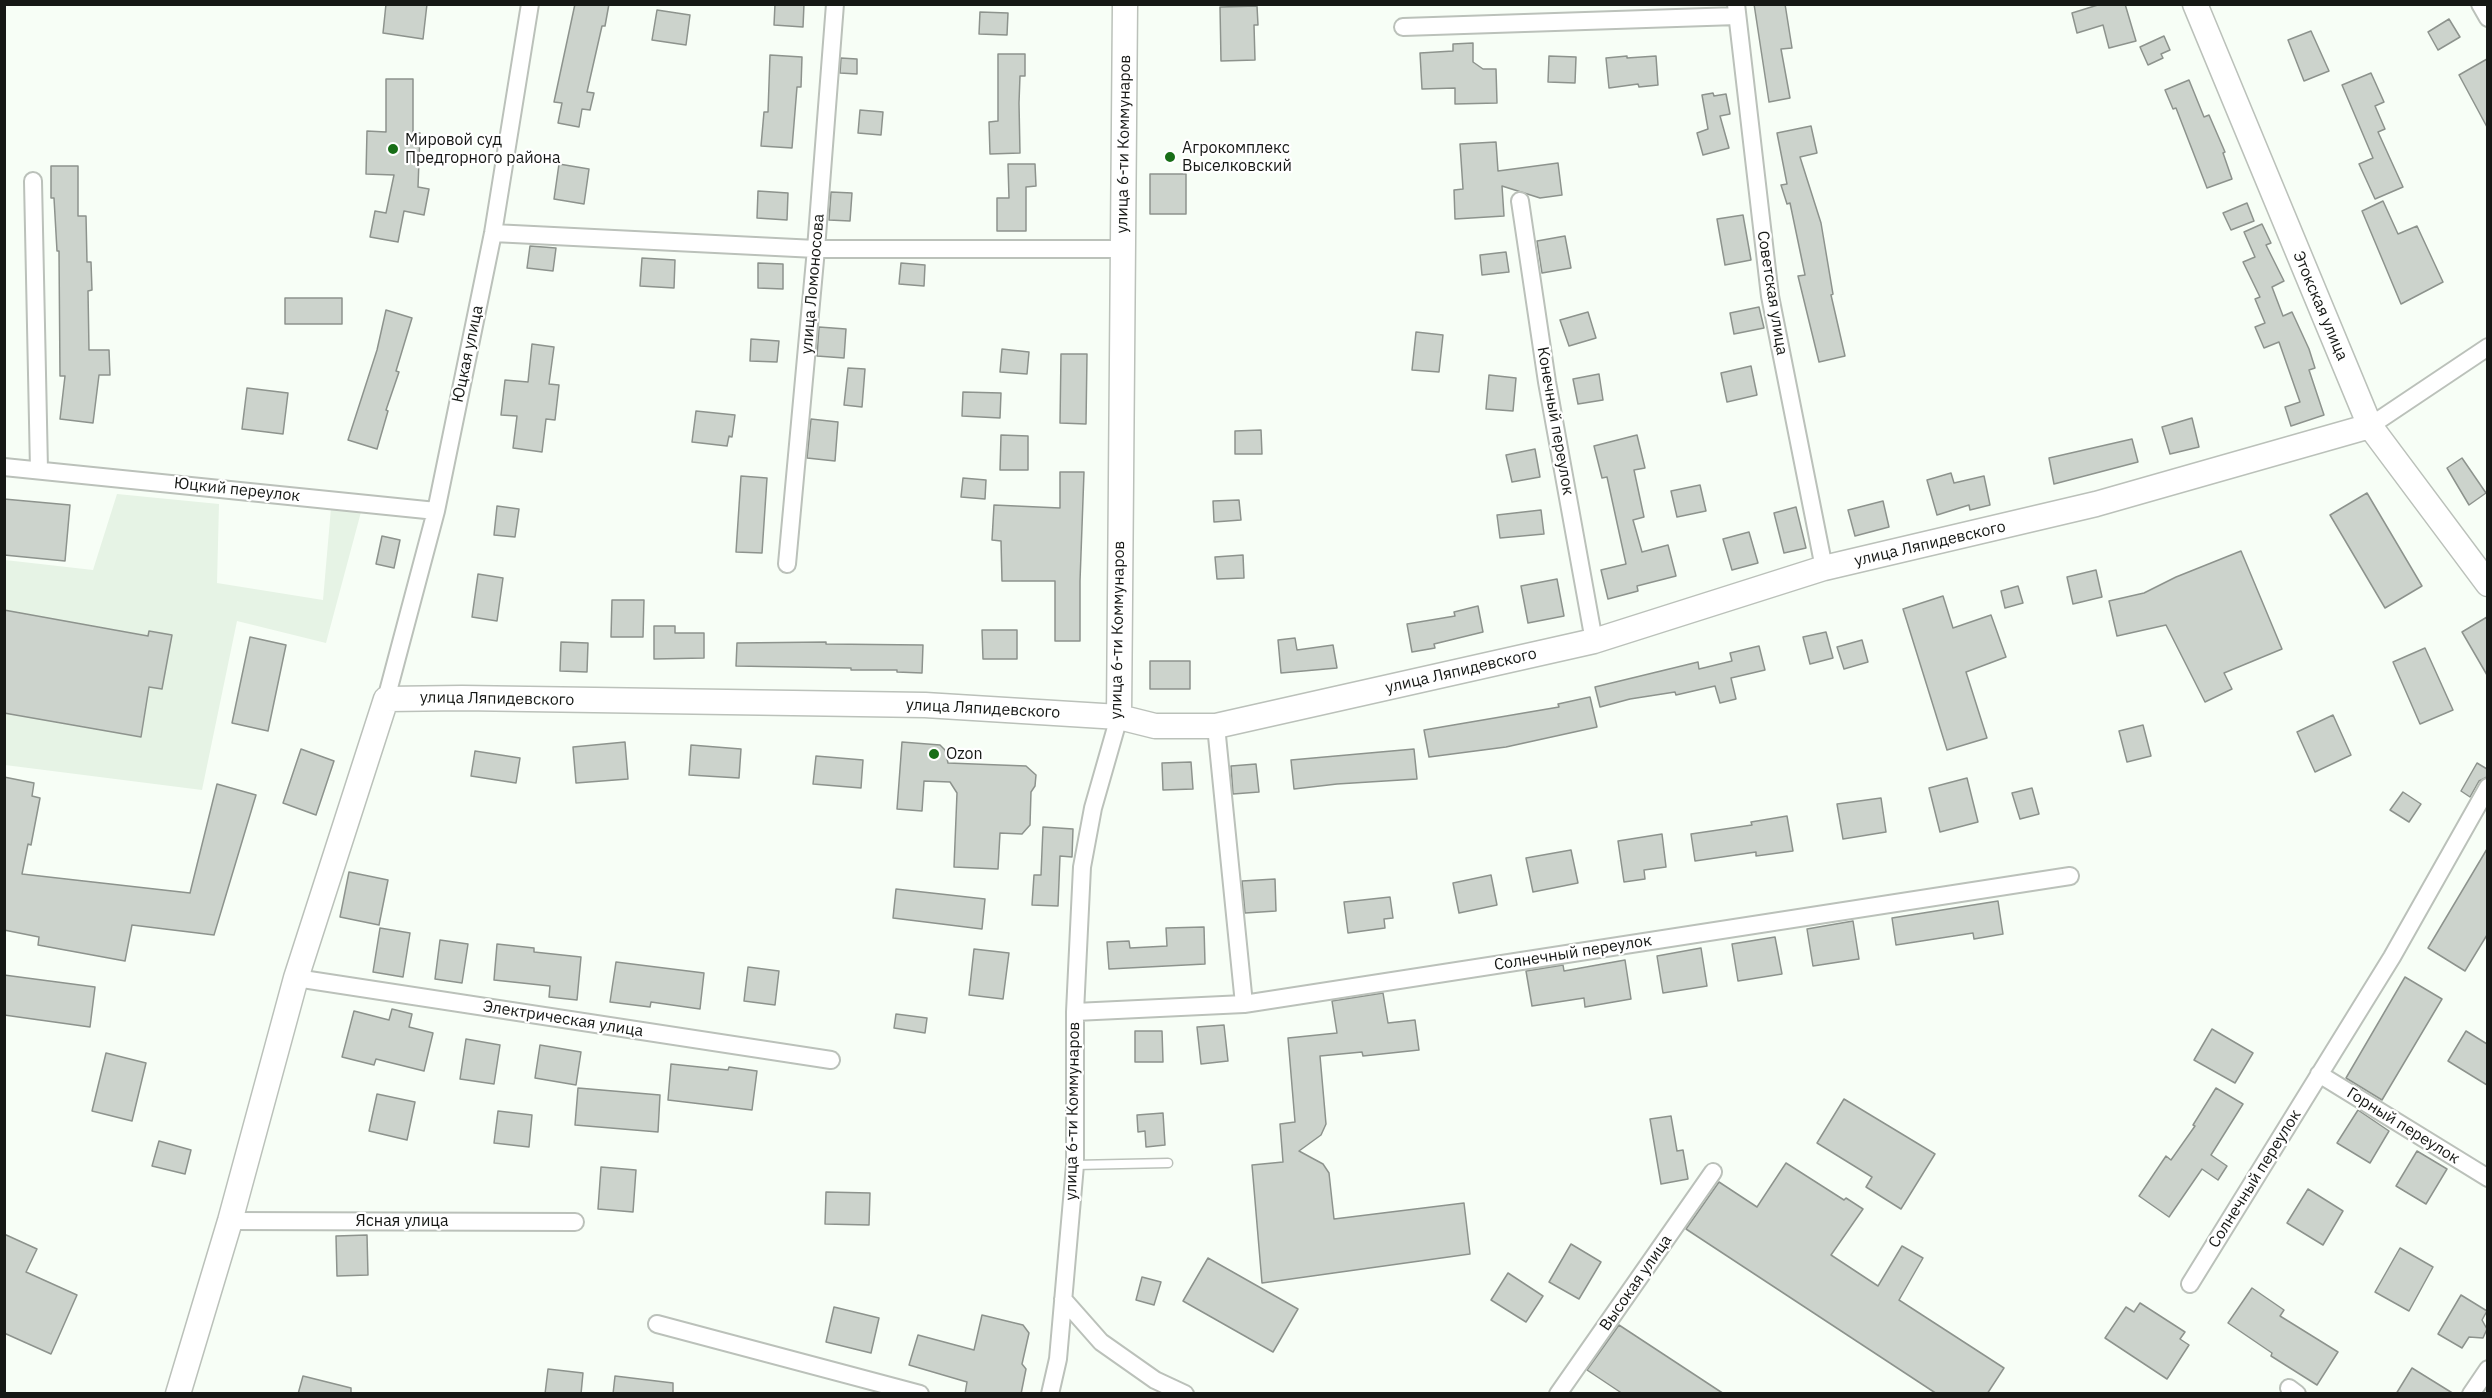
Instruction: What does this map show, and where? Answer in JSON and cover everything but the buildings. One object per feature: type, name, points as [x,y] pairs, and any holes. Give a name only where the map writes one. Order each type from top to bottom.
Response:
[{"type":"main road","name":"улица 6-ти Коммунаров","points":[[1119,717],[1125,4]]},
{"type":"main road","name":"Этокская улица","points":[[2195,4],[2370,426],[2487,584]]},
{"type":"main road","name":"улица Ляпидевского","points":[[386,699],[462,698],[925,705],[1119,717],[1155,726],[1216,726],[1594,641],[1824,568],[2096,504],[2370,426]]},
{"type":"main road","points":[[178,1394],[230,1221],[296,978],[386,699]]},
{"type":"street","name":"Юцкая улица","points":[[386,699],[436,511],[493,233],[530,4]]},
{"type":"street","name":"улица Ломоносова","points":[[787,564],[816,249],[835,4]]},
{"type":"street","points":[[2480,4],[2487,18]]},
{"type":"street","name":"Советская улица","points":[[1403,27],[1737,10],[1770,296],[1824,568]]},
{"type":"street","points":[[33,181],[39,470]]},
{"type":"street","name":"Конечный переулок","points":[[1520,201],[1547,382],[1594,641]]},
{"type":"street","points":[[493,233],[816,249],[1122,249]]},
{"type":"street","name":"улица Ляпидевского","points":[[2370,426],[2487,347]]},
{"type":"street","name":"Юцкий переулок","points":[[4,467],[436,511]]},
{"type":"street","name":"улица 6-ти Коммунаров","points":[[1050,1394],[1058,1359],[1075,1165],[1075,1012],[1082,867],[1093,808],[1119,717]]},
{"type":"street","points":[[1216,726],[1244,1004]]},
{"type":"street","name":"Солнечный переулок","points":[[2190,1284],[2392,957],[2487,787]]},
{"type":"street","name":"Солнечный переулок","points":[[1075,1012],[1244,1004],[2070,876]]},
{"type":"street","name":"Электрическая улица","points":[[296,978],[831,1060]]},
{"type":"street","name":"Горный переулок","points":[[2319,1074],[2487,1178]]},
{"type":"street","name":"Высокая улица","points":[[1558,1394],[1713,1172]]},
{"type":"street","name":"Ясная улица","points":[[230,1221],[575,1222]]},
{"type":"street","points":[[1063,1299],[1101,1342],[1155,1380],[1185,1394]]},
{"type":"street","points":[[657,1324],[920,1394]]},
{"type":"street","points":[[2471,1394],[2487,1369]]},
{"type":"lane","points":[[1075,1165],[1168,1163]]},
{"type":"shaded area","points":[[117,494],[219,504],[217,583],[323,600],[331,508],[361,512],[326,643],[237,621],[202,790],[5,765],[5,560],[93,570]]},
{"type":"place","name":"Мировой суд Предгорного района","points":[[393,149]]},
{"type":"place","name":"Агрокомплекс Выселковский","points":[[1170,157]]},
{"type":"place","name":"Ozon","points":[[934,754]]}]
